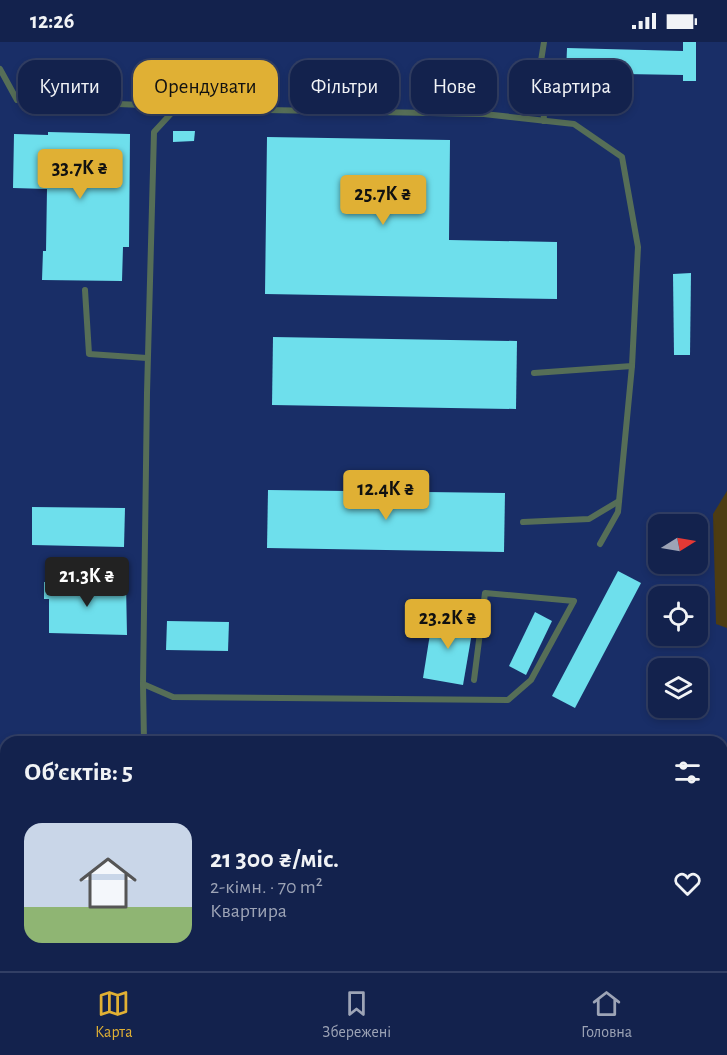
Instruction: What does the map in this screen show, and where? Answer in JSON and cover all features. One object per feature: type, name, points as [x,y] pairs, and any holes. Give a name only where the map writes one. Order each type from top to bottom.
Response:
[{"type":"lane","points":[[544,42],[541,61],[544,121]]},
{"type":"lane","points":[[0,69],[18,100],[133,104]]},
{"type":"lane","points":[[278,109],[484,114],[574,124],[622,157],[638,248],[632,366],[618,512],[600,544]]},
{"type":"lane","points":[[144,736],[147,358],[154,132],[171,114]]},
{"type":"lane","points":[[85,290],[88,354],[147,358]]},
{"type":"lane","points":[[534,373],[632,366]]},
{"type":"lane","points":[[523,522],[590,519],[619,501]]},
{"type":"lane","points":[[143,684],[173,697],[508,700],[531,680],[574,601],[485,593],[474,680]]},
{"type":"shaded area","points":[[727,491],[727,628],[716,624],[713,514]]},
{"type":"building","points":[[683,42],[696,42],[696,81],[683,81],[683,75],[632,74],[632,60],[567,60],[567,48],[683,51]]},
{"type":"building","points":[[173,131],[195,131],[194,141],[173,142]]},
{"type":"building","points":[[48,132],[130,134],[129,247],[123,247],[122,281],[42,280],[43,251],[46,251],[47,189],[13,188],[14,134],[48,135]]},
{"type":"building","points":[[267,137],[450,140],[449,240],[557,242],[557,299],[265,294]]},
{"type":"building","points":[[691,273],[690,355],[674,355],[673,274]]},
{"type":"building","points":[[273,337],[517,341],[516,409],[272,405]]},
{"type":"building","points":[[268,490],[505,493],[504,552],[267,548]]},
{"type":"building","points":[[32,507],[125,508],[124,547],[32,545]]},
{"type":"building","points":[[618,571],[641,583],[575,708],[552,696]]},
{"type":"building","points":[[44,582],[126,584],[127,635],[49,633],[49,599],[44,599]]},
{"type":"building","points":[[535,612],[552,621],[526,675],[509,666]]},
{"type":"building","points":[[433,615],[474,621],[463,685],[423,678]]},
{"type":"building","points":[[167,621],[229,622],[228,651],[166,650]]}]
